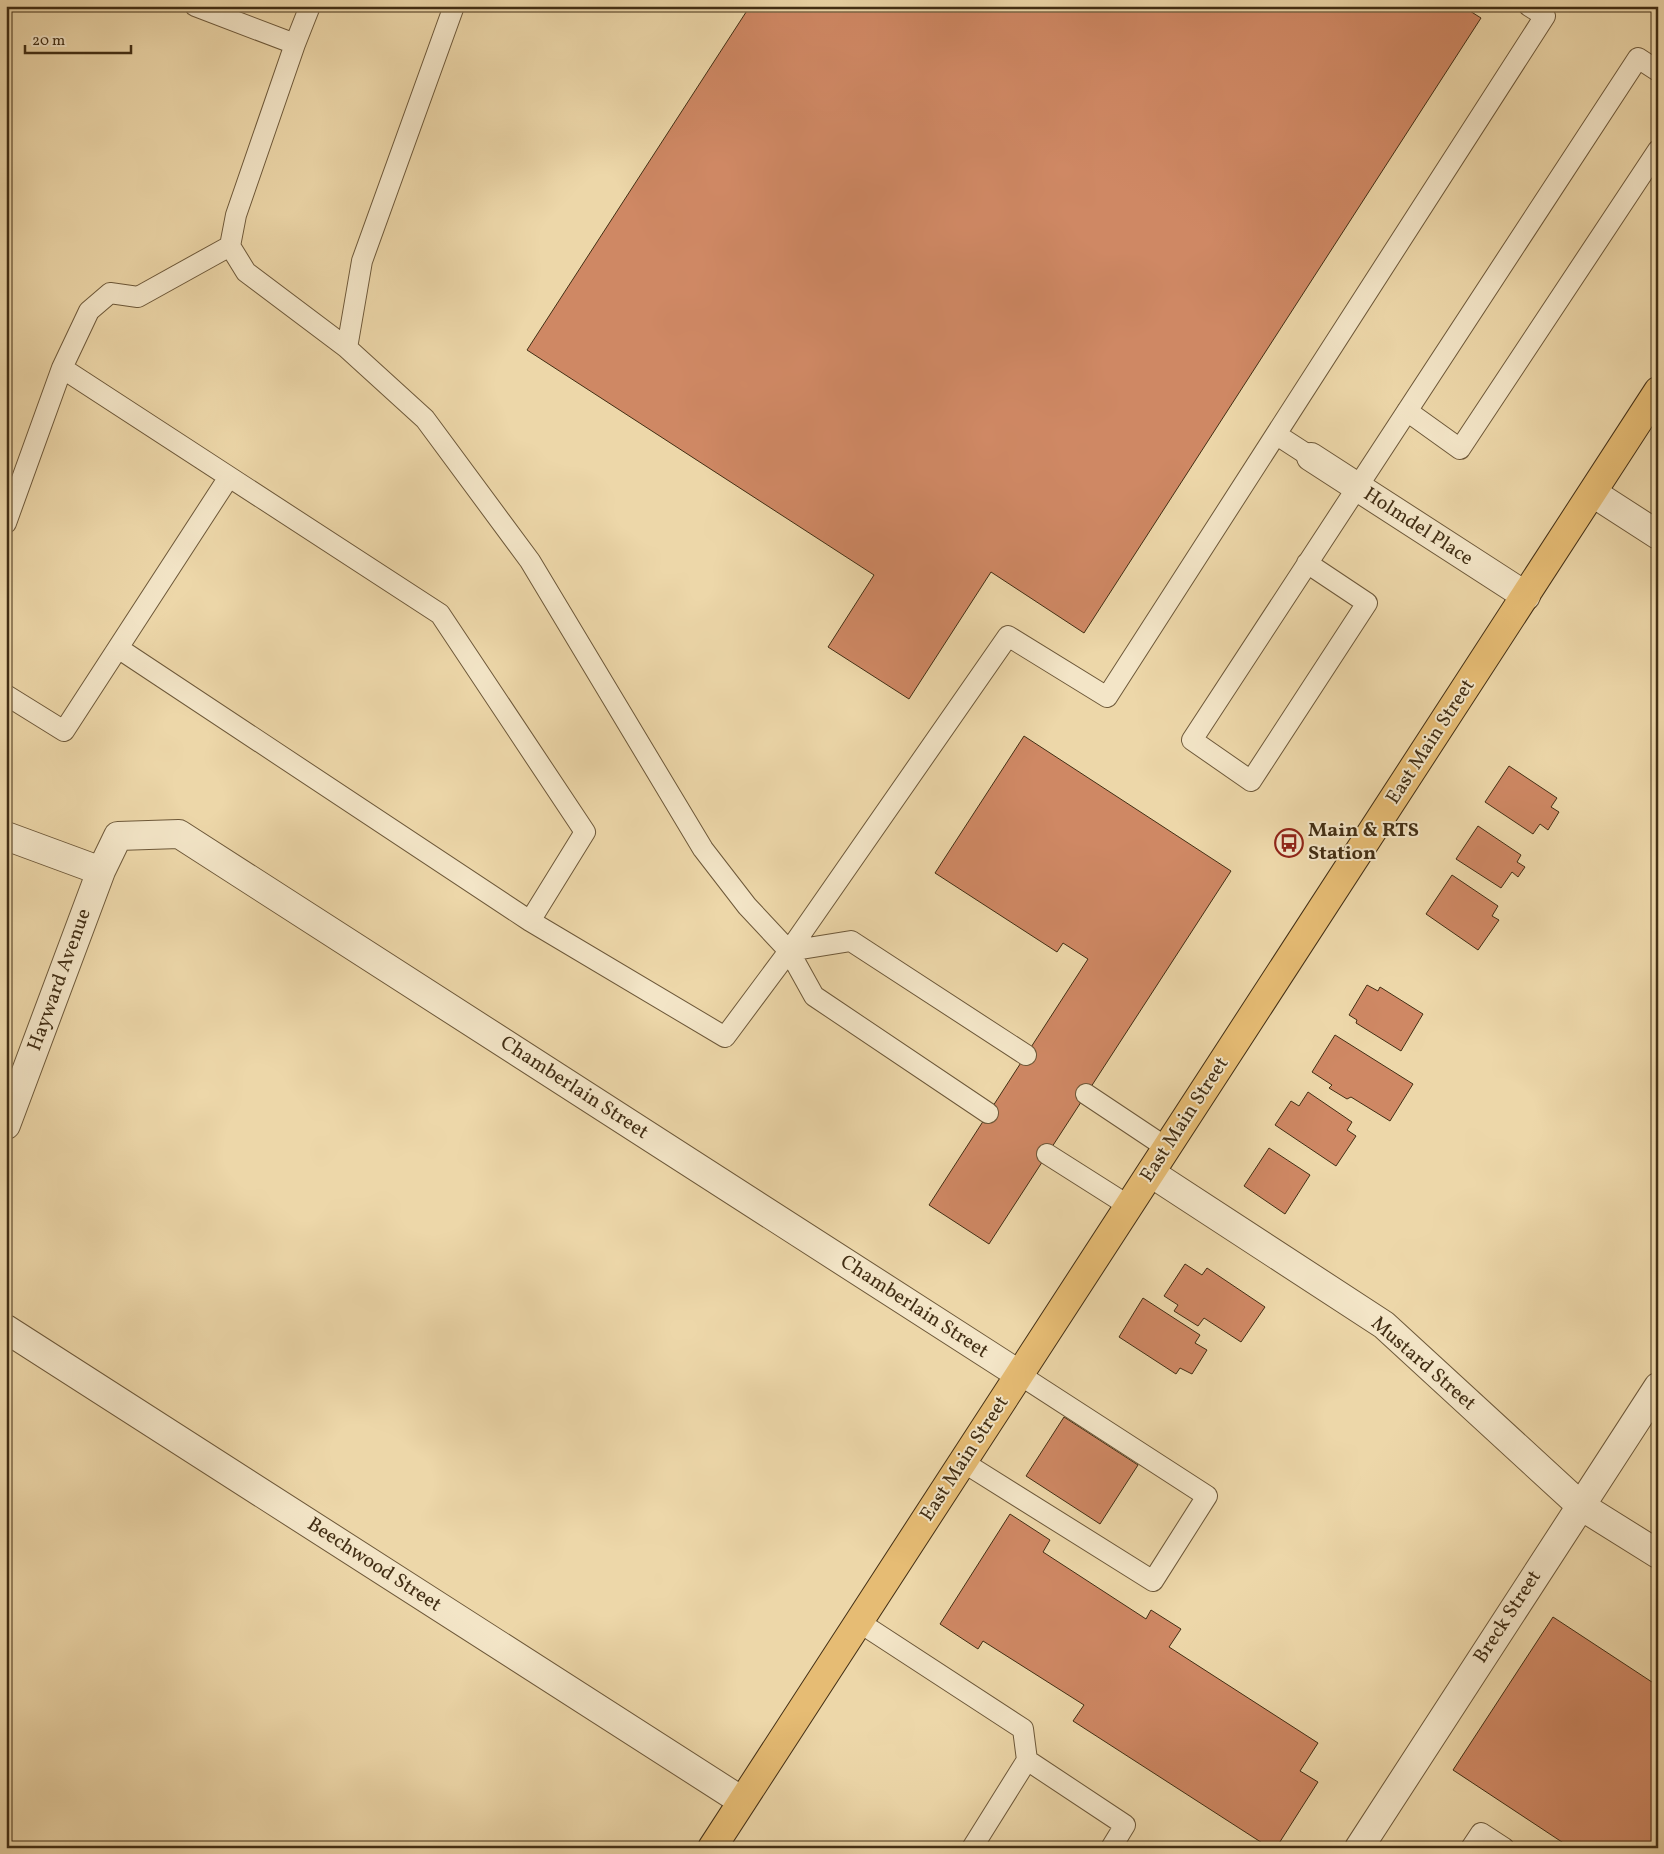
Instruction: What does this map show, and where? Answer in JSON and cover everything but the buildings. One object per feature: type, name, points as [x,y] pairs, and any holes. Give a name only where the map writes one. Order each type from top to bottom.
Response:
[{"type":"main road","name":"East Main Street","points":[[712,1848],[1658,391]]},
{"type":"street","name":"Holmdel Place","points":[[1311,457],[1526,596]]},
{"type":"street","points":[[1593,493],[1658,535]]},
{"type":"street","name":"Chamberlain Street","points":[[118,836],[179,834],[1020,1375]]},
{"type":"street","points":[[6,836],[100,870]]},
{"type":"street","name":"Hayward Avenue","points":[[6,1125],[100,870],[118,836]]},
{"type":"street","name":"Mustard Street","points":[[1151,1173],[1384,1325],[1581,1506],[1658,1554]]},
{"type":"street","name":"Beechwood Street","points":[[6,1330],[742,1801]]},
{"type":"street","name":"Breck Street","points":[[1358,1848],[1658,1387]]},
{"type":"lane","points":[[195,6],[295,44]]},
{"type":"lane","points":[[310,6],[236,215],[230,246],[246,272],[347,348],[425,419],[524,553],[703,849],[747,906],[789,951],[814,996],[988,1113]]},
{"type":"lane","points":[[347,348],[362,261],[454,6]]},
{"type":"lane","points":[[118,648],[530,921],[725,1036],[789,951],[1008,636],[1107,697],[1545,16],[1529,6]]},
{"type":"lane","points":[[1308,563],[1367,602],[1251,781],[1192,740],[1638,58],[1658,70]]},
{"type":"lane","points":[[1407,411],[1460,449],[1658,150]]},
{"type":"lane","points":[[6,523],[62,368],[89,311],[110,293],[138,297],[230,246]]},
{"type":"lane","points":[[62,368],[440,614],[585,832],[530,921]]},
{"type":"lane","points":[[1277,435],[1311,457]]},
{"type":"lane","points":[[6,695],[64,731],[229,477]]},
{"type":"lane","points":[[789,951],[851,941],[1026,1055]]},
{"type":"lane","points":[[1086,1094],[1167,1148]]},
{"type":"lane","points":[[1047,1154],[1129,1206]]},
{"type":"lane","points":[[963,1462],[1153,1581],[1207,1496],[1020,1375]]},
{"type":"lane","points":[[859,1622],[1022,1729],[1028,1760],[972,1848]]},
{"type":"lane","points":[[1028,1760],[1125,1825],[1110,1848]]},
{"type":"lane","points":[[1471,1848],[1481,1833],[1504,1848]]},
{"type":"place","name":"Main & RTS Station","points":[[1289,843]]}]
